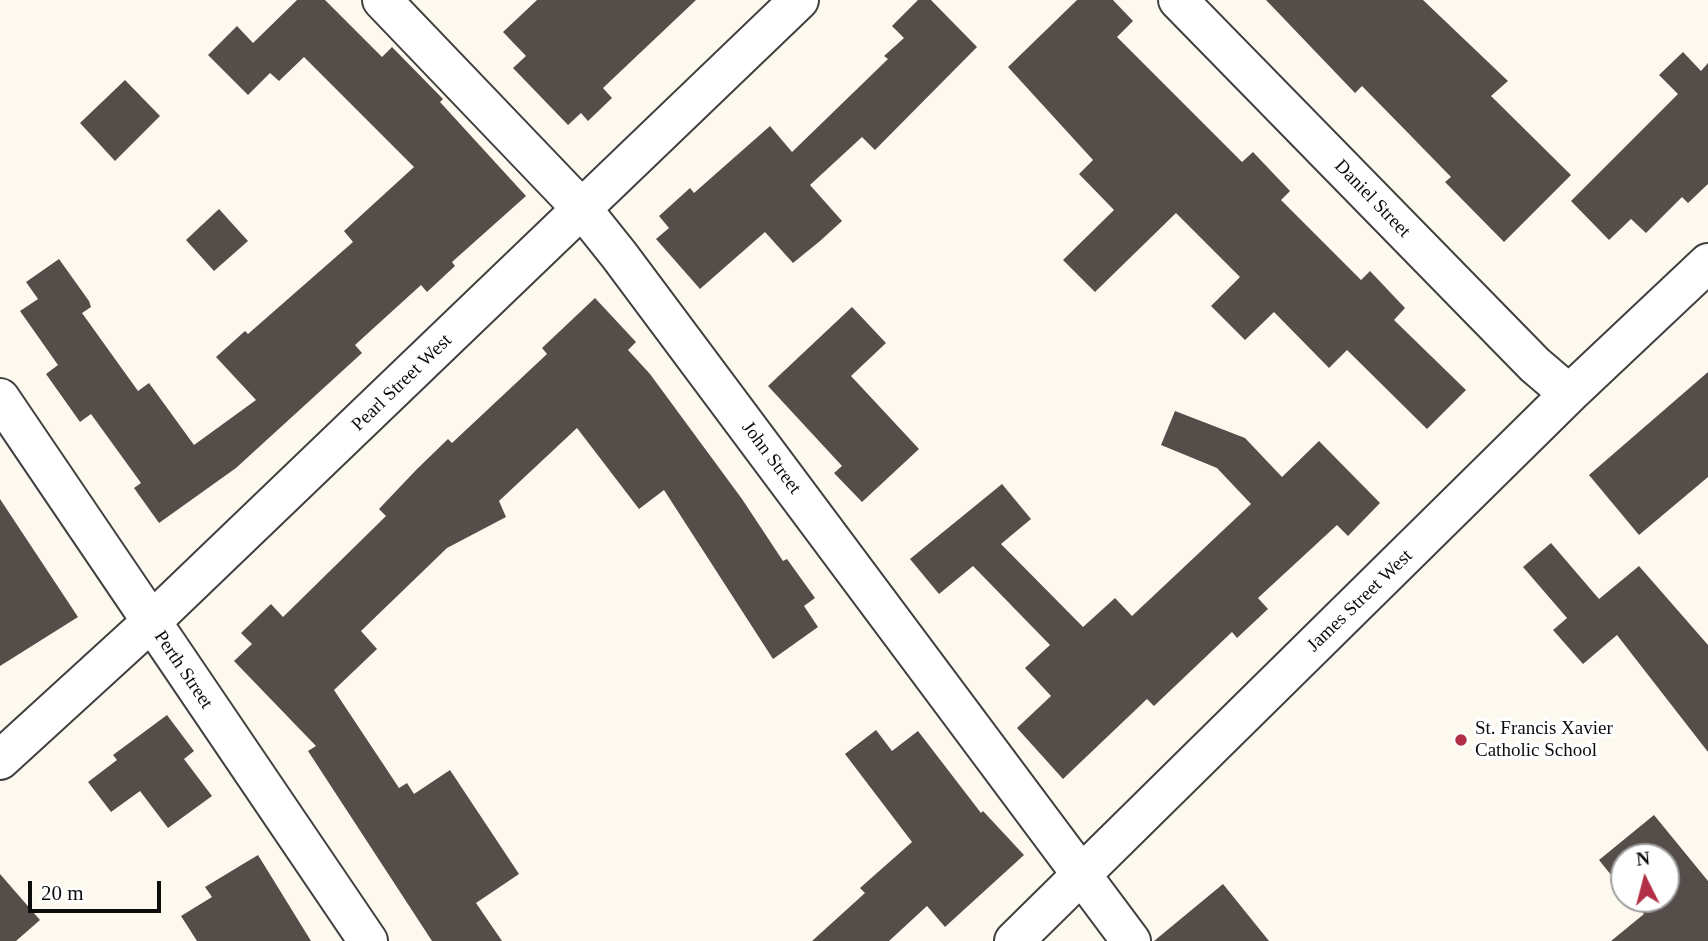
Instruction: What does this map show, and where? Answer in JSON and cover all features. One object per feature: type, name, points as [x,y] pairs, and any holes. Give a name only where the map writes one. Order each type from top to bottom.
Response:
[{"type":"street","name":"John Street","points":[[382,0],[583,210],[1131,941]]},
{"type":"street","name":"Pearl Street West","points":[[0,760],[151,622],[799,0]]},
{"type":"street","name":"Daniel Street","points":[[1178,0],[1535,365],[1569,394]]},
{"type":"street","name":"James Street West","points":[[1014,941],[1569,394],[1708,263]]},
{"type":"street","name":"Perth Street","points":[[0,398],[368,941]]},
{"type":"building","points":[[297,0],[325,0],[382,57],[392,47],[443,99],[440,102],[526,196],[452,262],[455,266],[427,292],[421,285],[355,345],[362,353],[236,468],[159,523],[134,488],[141,483],[91,414],[80,422],[46,374],[58,365],[20,311],[38,299],[26,282],[59,259],[89,301],[91,307],[82,313],[138,391],[149,383],[194,445],[256,400],[216,357],[245,331],[248,334],[353,242],[344,231],[414,167],[304,57],[279,81],[270,73],[248,95],[208,55],[237,26],[253,43]]},
{"type":"building","points":[[537,0],[696,0],[603,88],[612,98],[588,121],[581,113],[568,125],[513,68],[526,56],[503,32]]},
{"type":"building","points":[[918,0],[931,0],[977,47],[875,150],[862,137],[810,185],[842,221],[820,241],[793,263],[765,232],[700,289],[656,239],[669,228],[659,216],[690,188],[694,193],[770,126],[792,152],[888,59],[884,56],[904,38],[892,26]]},
{"type":"building","points":[[1077,0],[1113,0],[1133,21],[1117,37],[1242,162],[1253,152],[1290,191],[1281,200],[1361,280],[1370,271],[1405,308],[1394,320],[1466,390],[1427,429],[1347,350],[1329,368],[1274,312],[1245,340],[1211,306],[1240,277],[1176,213],[1095,292],[1063,260],[1114,210],[1079,174],[1093,160],[1008,67]]},
{"type":"building","points":[[1266,0],[1423,0],[1508,81],[1491,96],[1571,175],[1504,242],[1445,182],[1451,177],[1362,86],[1355,93]]},
{"type":"building","points":[[1683,52],[1701,71],[1708,63],[1708,184],[1688,203],[1682,197],[1646,233],[1631,219],[1609,240],[1571,201],[1678,94],[1659,75]]},
{"type":"building","points":[[125,80],[160,116],[115,161],[80,123]]},
{"type":"building","points":[[219,209],[248,241],[214,271],[186,240]]},
{"type":"building","points":[[595,298],[636,342],[628,350],[650,374],[742,499],[783,561],[787,559],[815,598],[804,606],[818,627],[773,659],[664,490],[639,509],[577,428],[499,501],[506,517],[447,548],[361,631],[377,649],[334,690],[399,788],[407,783],[414,794],[450,770],[519,874],[476,903],[502,941],[432,941],[308,751],[316,746],[234,661],[252,644],[241,633],[271,604],[283,617],[386,516],[379,509],[417,469],[448,439],[452,443],[547,354],[542,348]]},
{"type":"building","points":[[852,307],[886,343],[851,376],[919,449],[862,502],[834,473],[842,466],[768,386]]},
{"type":"building","points":[[1708,372],[1708,477],[1639,535],[1589,475]]},
{"type":"building","points":[[1175,411],[1245,438],[1282,477],[1319,441],[1380,503],[1348,536],[1337,525],[1258,598],[1268,609],[1237,638],[1232,632],[1154,706],[1147,699],[1063,779],[1017,728],[1051,696],[1025,668],[1050,645],[973,566],[939,594],[910,559],[1002,484],[1031,519],[1001,544],[1083,627],[1115,598],[1132,616],[1251,504],[1217,468],[1161,445]]},
{"type":"building","points":[[0,499],[78,617],[0,666]]},
{"type":"building","points":[[1551,543],[1599,599],[1639,566],[1708,645],[1708,752],[1617,635],[1583,664],[1553,630],[1567,618],[1523,567]]},
{"type":"building","points":[[167,715],[194,751],[184,759],[212,796],[168,828],[140,791],[111,812],[88,782],[117,760],[113,755]]},
{"type":"building","points":[[876,730],[892,751],[918,731],[981,813],[983,811],[1024,855],[945,927],[927,906],[889,941],[812,941],[865,893],[860,888],[912,842],[845,754]]},
{"type":"building","points":[[1654,815],[1677,843],[1620,843]]},
{"type":"building","points":[[1680,847],[1708,881],[1708,941],[1611,941],[1644,914],[1680,913]]},
{"type":"building","points":[[1610,851],[1610,874],[1599,860]]},
{"type":"building","points":[[258,855],[311,941],[197,941],[181,916],[212,897],[205,887]]},
{"type":"building","points":[[0,874],[40,920],[16,941],[0,941]]},
{"type":"building","points":[[1223,884],[1269,941],[1154,941]]},
{"type":"place","name":"St. Francis Xavier Catholic School","points":[[1461,740]]}]
